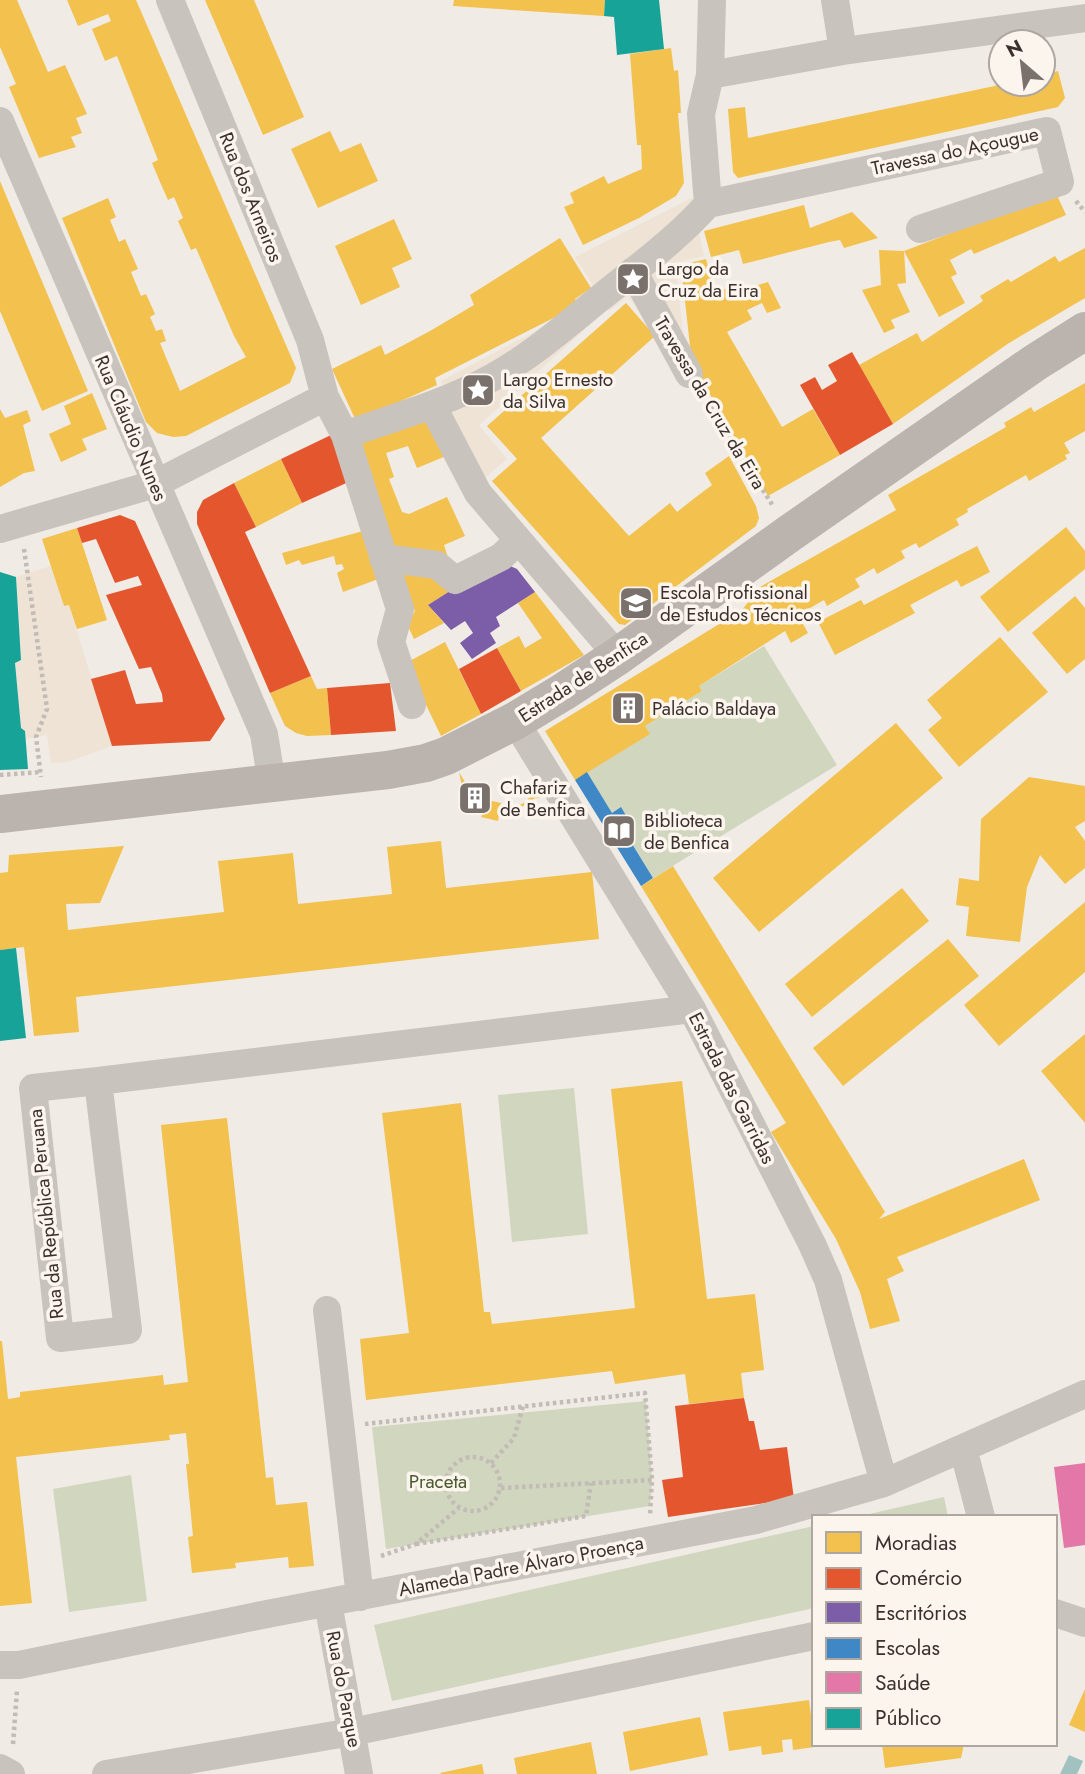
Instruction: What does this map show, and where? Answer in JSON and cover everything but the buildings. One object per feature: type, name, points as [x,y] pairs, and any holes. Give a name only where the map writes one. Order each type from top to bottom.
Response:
[{"type":"street","name":"Rua dos Arneiros","points":[[170,0],[310,340],[325,397],[345,435]]},
{"type":"street","points":[[412,705],[391,642],[400,609],[345,435],[432,405],[485,382],[529,356],[696,218],[708,204],[701,114],[710,75],[712,0]]},
{"type":"street","points":[[835,0],[843,51]]},
{"type":"street","points":[[710,75],[843,51],[1085,18]]},
{"type":"street","name":"Rua Cláudio Nunes","points":[[0,121],[264,734],[272,784]]},
{"type":"street","name":"Travessa do Açougue","points":[[708,204],[1047,131],[1060,182],[920,229]]},
{"type":"street","name":"Travessa da Cruz da Eira","points":[[633,271],[689,374]]},
{"type":"street","name":"Estrada de Benfica","points":[[0,814],[388,770],[426,763],[467,747],[516,721],[618,656],[790,533],[1085,331]]},
{"type":"street","points":[[10,526],[155,484],[325,397]]},
{"type":"street","points":[[432,405],[478,493],[618,656]]},
{"type":"street","points":[[383,558],[437,565],[455,580],[501,557],[519,541]]},
{"type":"street","name":"Estrada das Garridas","points":[[516,721],[692,1009],[828,1280],[884,1483]]},
{"type":"street","name":"Rua da República Peruana","points":[[98,1081],[128,1330],[60,1338],[33,1088],[692,1009]]},
{"type":"street","points":[[327,1310],[360,1597]]},
{"type":"street","name":"Alameda Padre Álvaro Proença","points":[[10,1665],[756,1520],[884,1483],[1085,1394]]},
{"type":"street","points":[[963,1448],[980,1515]]},
{"type":"street","name":"Rua do Parque","points":[[328,1603],[359,1774]]},
{"type":"street","points":[[1057,1614],[1085,1623]]},
{"type":"street","points":[[106,1774],[352,1732],[812,1636]]},
{"type":"path","name":"Travessa da Cruz da Eira","points":[[689,374],[790,533]]},
{"type":"path","points":[[10,526],[47,709],[36,737],[38,756]]},
{"type":"path","points":[[0,775],[40,772]]},
{"type":"path","points":[[340,1427],[645,1393],[652,1480],[650,1541]]},
{"type":"path","points":[[491,1463],[514,1438],[523,1406]]},
{"type":"path","points":[[466,1458],[484,1458],[491,1463],[500,1479],[501,1488],[498,1497],[485,1509],[477,1512],[459,1508],[448,1494],[446,1485],[451,1468],[466,1458]]},
{"type":"path","points":[[501,1488],[652,1480]]},
{"type":"path","points":[[356,1563],[416,1544],[586,1516],[591,1483]]},
{"type":"path","points":[[416,1544],[459,1508]]},
{"type":"path","points":[[8,1763],[10,1665]]},
{"type":"green space","points":[[764,646],[837,765],[653,878],[626,834],[634,829],[621,808],[612,813],[587,772],[649,733],[645,726],[702,691],[699,686]]},
{"type":"green space","points":[[574,1088],[588,1234],[512,1242],[498,1095]]},
{"type":"green space","name":"Praceta","points":[[646,1401],[652,1480],[650,1506],[386,1549],[372,1427]]},
{"type":"green space","points":[[131,1475],[147,1601],[69,1612],[53,1489]]},
{"type":"green space","points":[[944,1497],[948,1515],[865,1515]]},
{"type":"green space","points":[[812,1526],[812,1608],[392,1701],[374,1625]]},
{"type":"shaded area","name":"Largo da Cruz da Eira","points":[[692,198],[704,256],[675,263],[685,351],[663,347],[628,296],[609,311],[575,257]]},
{"type":"shaded area","name":"Largo Ernesto da Silva","points":[[592,301],[602,314],[479,425],[507,459],[481,481],[433,393],[444,387],[441,381]]},
{"type":"shaded area","points":[[51,566],[64,606],[69,605],[112,746],[68,762],[51,763],[47,735],[26,739],[21,728],[15,663],[21,659],[16,577]]},
{"type":"water","points":[[1069,1755],[1083,1761],[1077,1774],[1060,1774]]},
{"type":"place","name":"Largo da Cruz da Eira","points":[[633,279]]},
{"type":"place","name":"Largo Ernesto da Silva","points":[[478,390]]},
{"type":"place","name":"Escola Profissional de Estudos Técnicos","points":[[636,603]]},
{"type":"place","name":"Palácio Baldaya","points":[[628,708]]},
{"type":"place","name":"Chafariz de Benfica","points":[[475,798]]},
{"type":"place","name":"Biblioteca de Benfica","points":[[619,831]]}]
